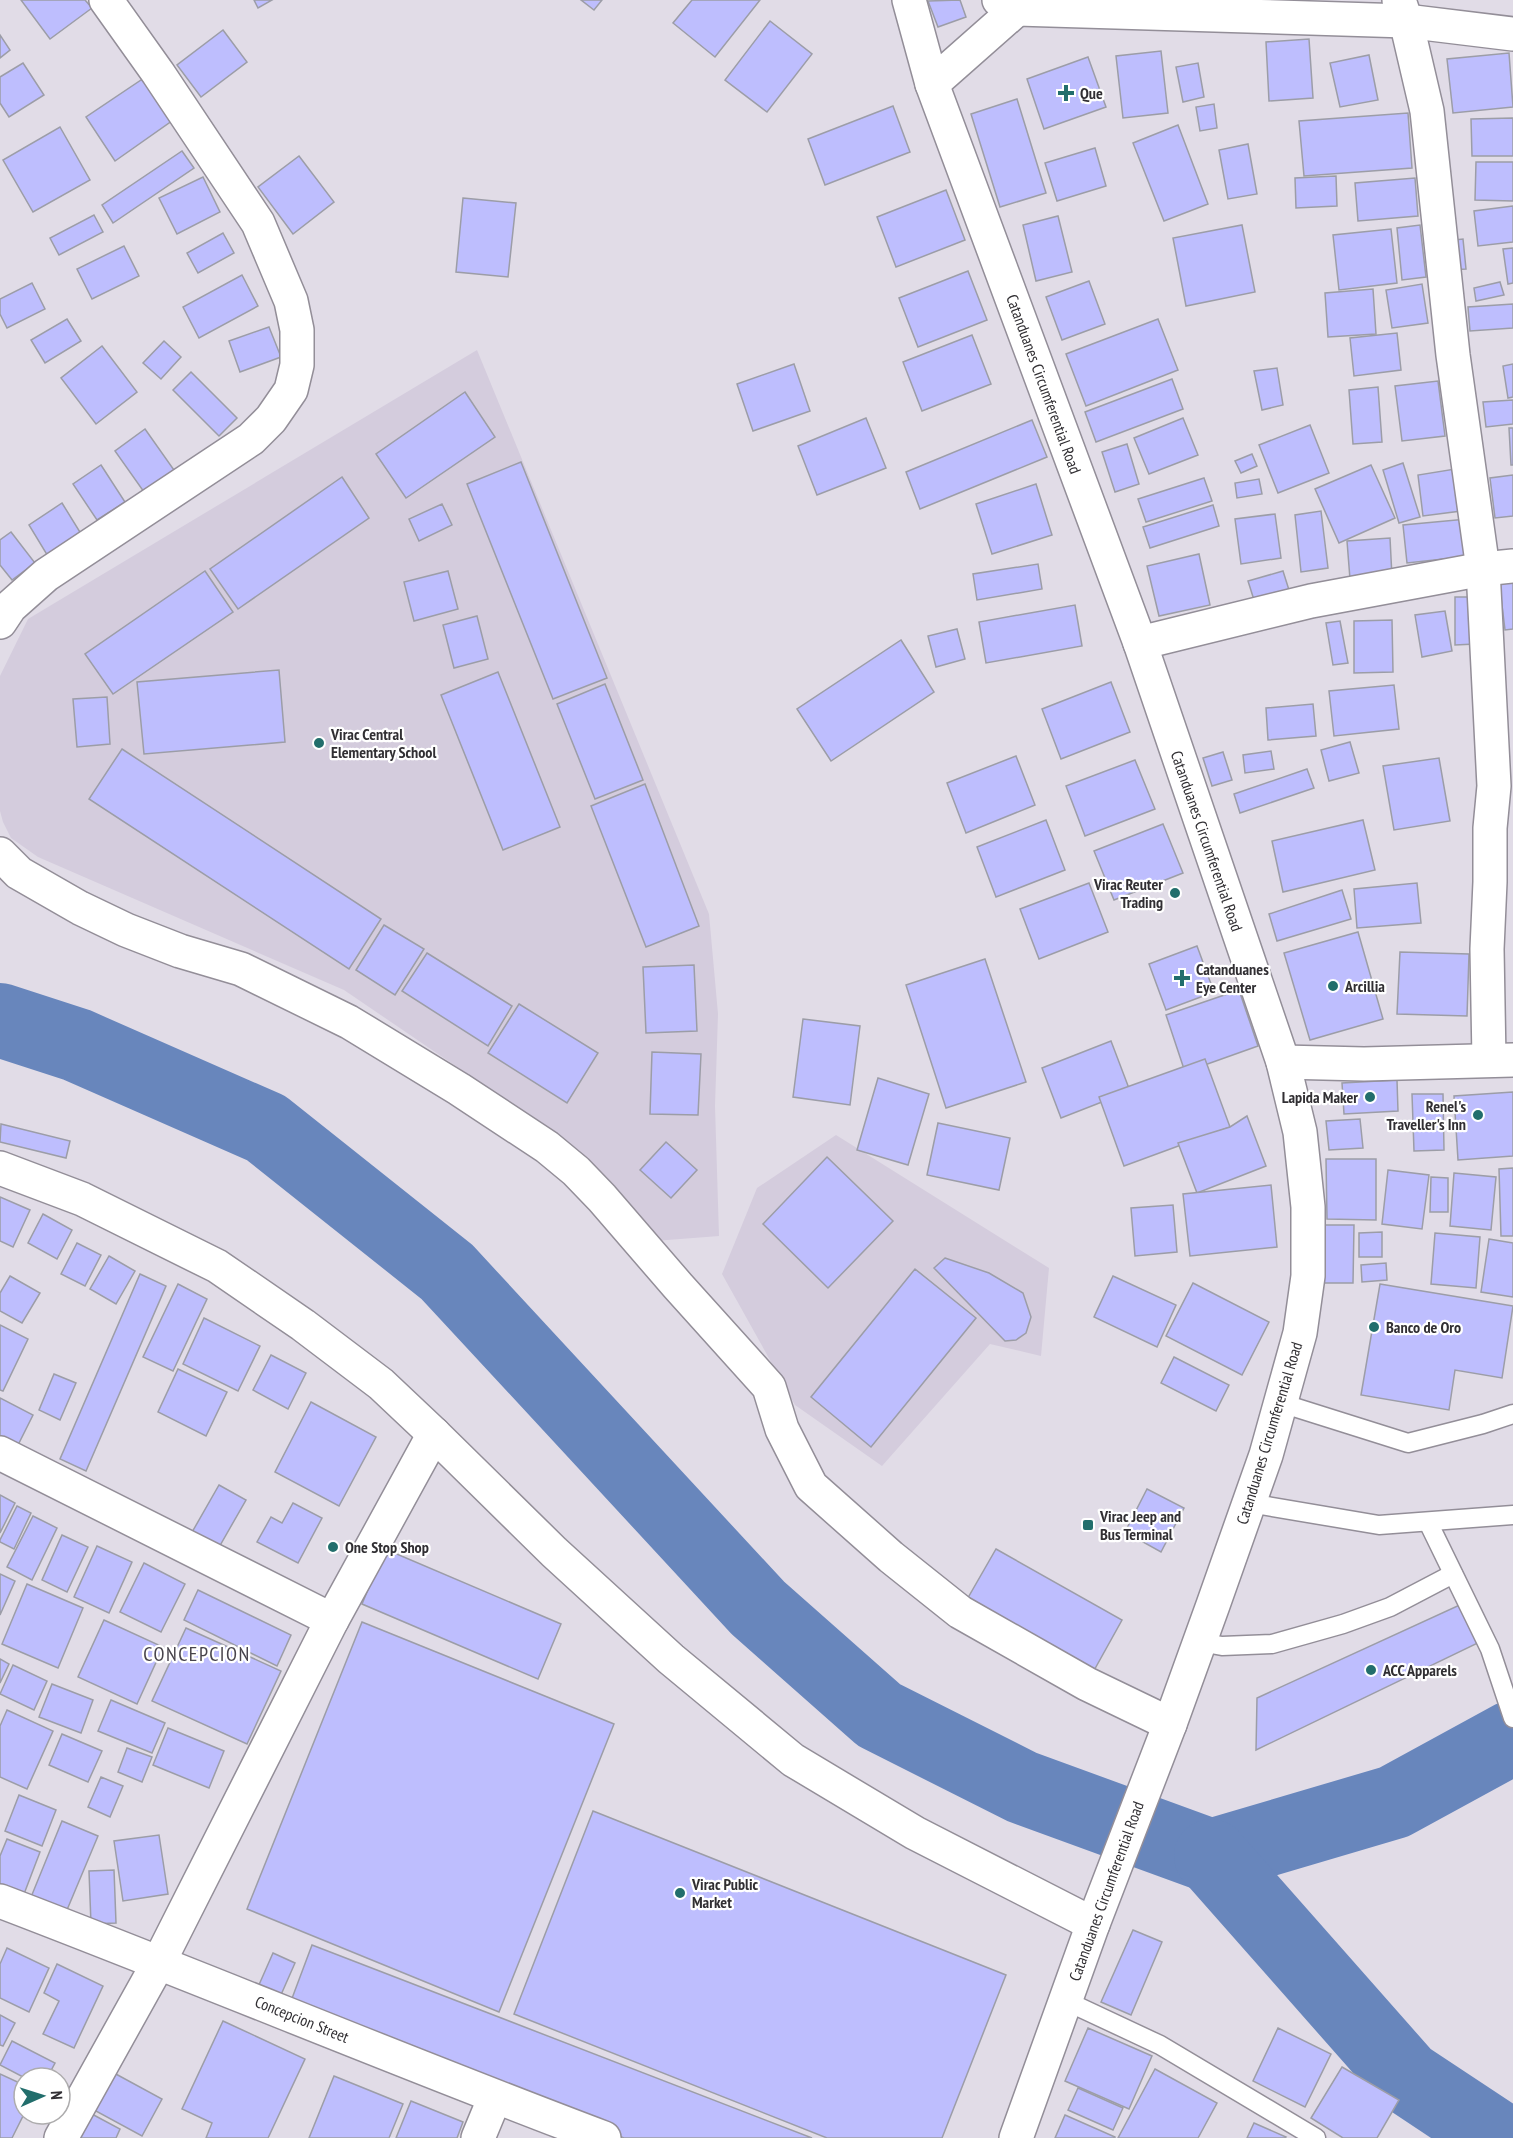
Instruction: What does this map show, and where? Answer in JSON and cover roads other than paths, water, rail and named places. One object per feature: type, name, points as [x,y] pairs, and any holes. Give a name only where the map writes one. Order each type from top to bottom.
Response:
[{"type":"street","points":[[0,622],[10,607],[46,575],[251,439],[271,419],[291,390],[297,365],[297,330],[291,301],[258,223],[158,73],[106,0]]},
{"type":"street","name":"Catanduanes Circumferential Road","points":[[909,0],[932,84],[1140,643],[1283,1062],[1300,1132],[1308,1207],[1308,1276],[1300,1333],[1281,1403],[1200,1642],[1093,1924],[1016,2138]]},
{"type":"street","points":[[932,84],[1008,4],[1402,11],[1513,34]]},
{"type":"street","points":[[1283,1062],[1364,1064],[1501,1060],[1487,949],[1490,828],[1494,786],[1498,567],[1451,344],[1428,121],[1402,11]]},
{"type":"street","points":[[1140,643],[1311,602],[1498,567]]},
{"type":"street","points":[[0,854],[19,873],[80,908],[169,947],[241,969],[349,1022],[459,1089],[547,1147],[576,1171],[602,1198],[769,1387],[782,1429],[811,1486],[891,1557],[960,1612],[1087,1684],[1166,1734]]},
{"type":"street","points":[[0,1167],[82,1199],[217,1266],[303,1325],[381,1384],[554,1552],[671,1659],[793,1761],[915,1833],[1093,1924]]},
{"type":"street","points":[[62,2138],[159,1962],[332,1620],[434,1434]]},
{"type":"street","points":[[0,1453],[332,1620]]},
{"type":"street","name":"Concepcion Street","points":[[0,1901],[604,2138]]},
{"type":"street","points":[[478,2138],[495,2097]]},
{"type":"lane","points":[[1281,1403],[1408,1443],[1513,1414]]},
{"type":"lane","points":[[1249,1503],[1379,1526],[1513,1515]]},
{"type":"lane","points":[[1428,1522],[1490,1649],[1513,1718]]},
{"type":"lane","points":[[1200,1642],[1222,1646],[1272,1644],[1343,1624],[1390,1607],[1453,1574]]},
{"type":"lane","points":[[1066,2001],[1161,2045],[1316,2138]]},
{"type":"waterway","points":[[0,1020],[77,1045],[266,1128],[447,1272],[758,1608],[879,1715],[1022,1787],[1211,1856],[1394,1802],[1513,1737]]},
{"type":"waterway","points":[[1211,1856],[1406,2077],[1498,2138]]},
{"type":"place","name":"Que","points":[[1066,93]]},
{"type":"place","name":"Virac Central Elementary School","points":[[319,743]]},
{"type":"place","name":"Virac Reuter Trading","points":[[1175,893]]},
{"type":"place","name":"Catanduanes Eye Center","points":[[1182,978]]},
{"type":"place","name":"Arcillia","points":[[1333,986]]},
{"type":"place","name":"Lapida Maker","points":[[1370,1097]]},
{"type":"place","name":"Renel's Traveller's Inn","points":[[1478,1115]]},
{"type":"place","name":"Banco de Oro","points":[[1374,1327]]},
{"type":"place","name":"Virac Jeep and Bus Terminal","points":[[1088,1525]]},
{"type":"place","name":"One Stop Shop","points":[[333,1547]]},
{"type":"place","name":"ACC Apparels","points":[[1371,1670]]},
{"type":"place","name":"Virac Public Market","points":[[680,1893]]},
{"type":"district","name":"CONCEPCION","points":[[197,1654]]}]
